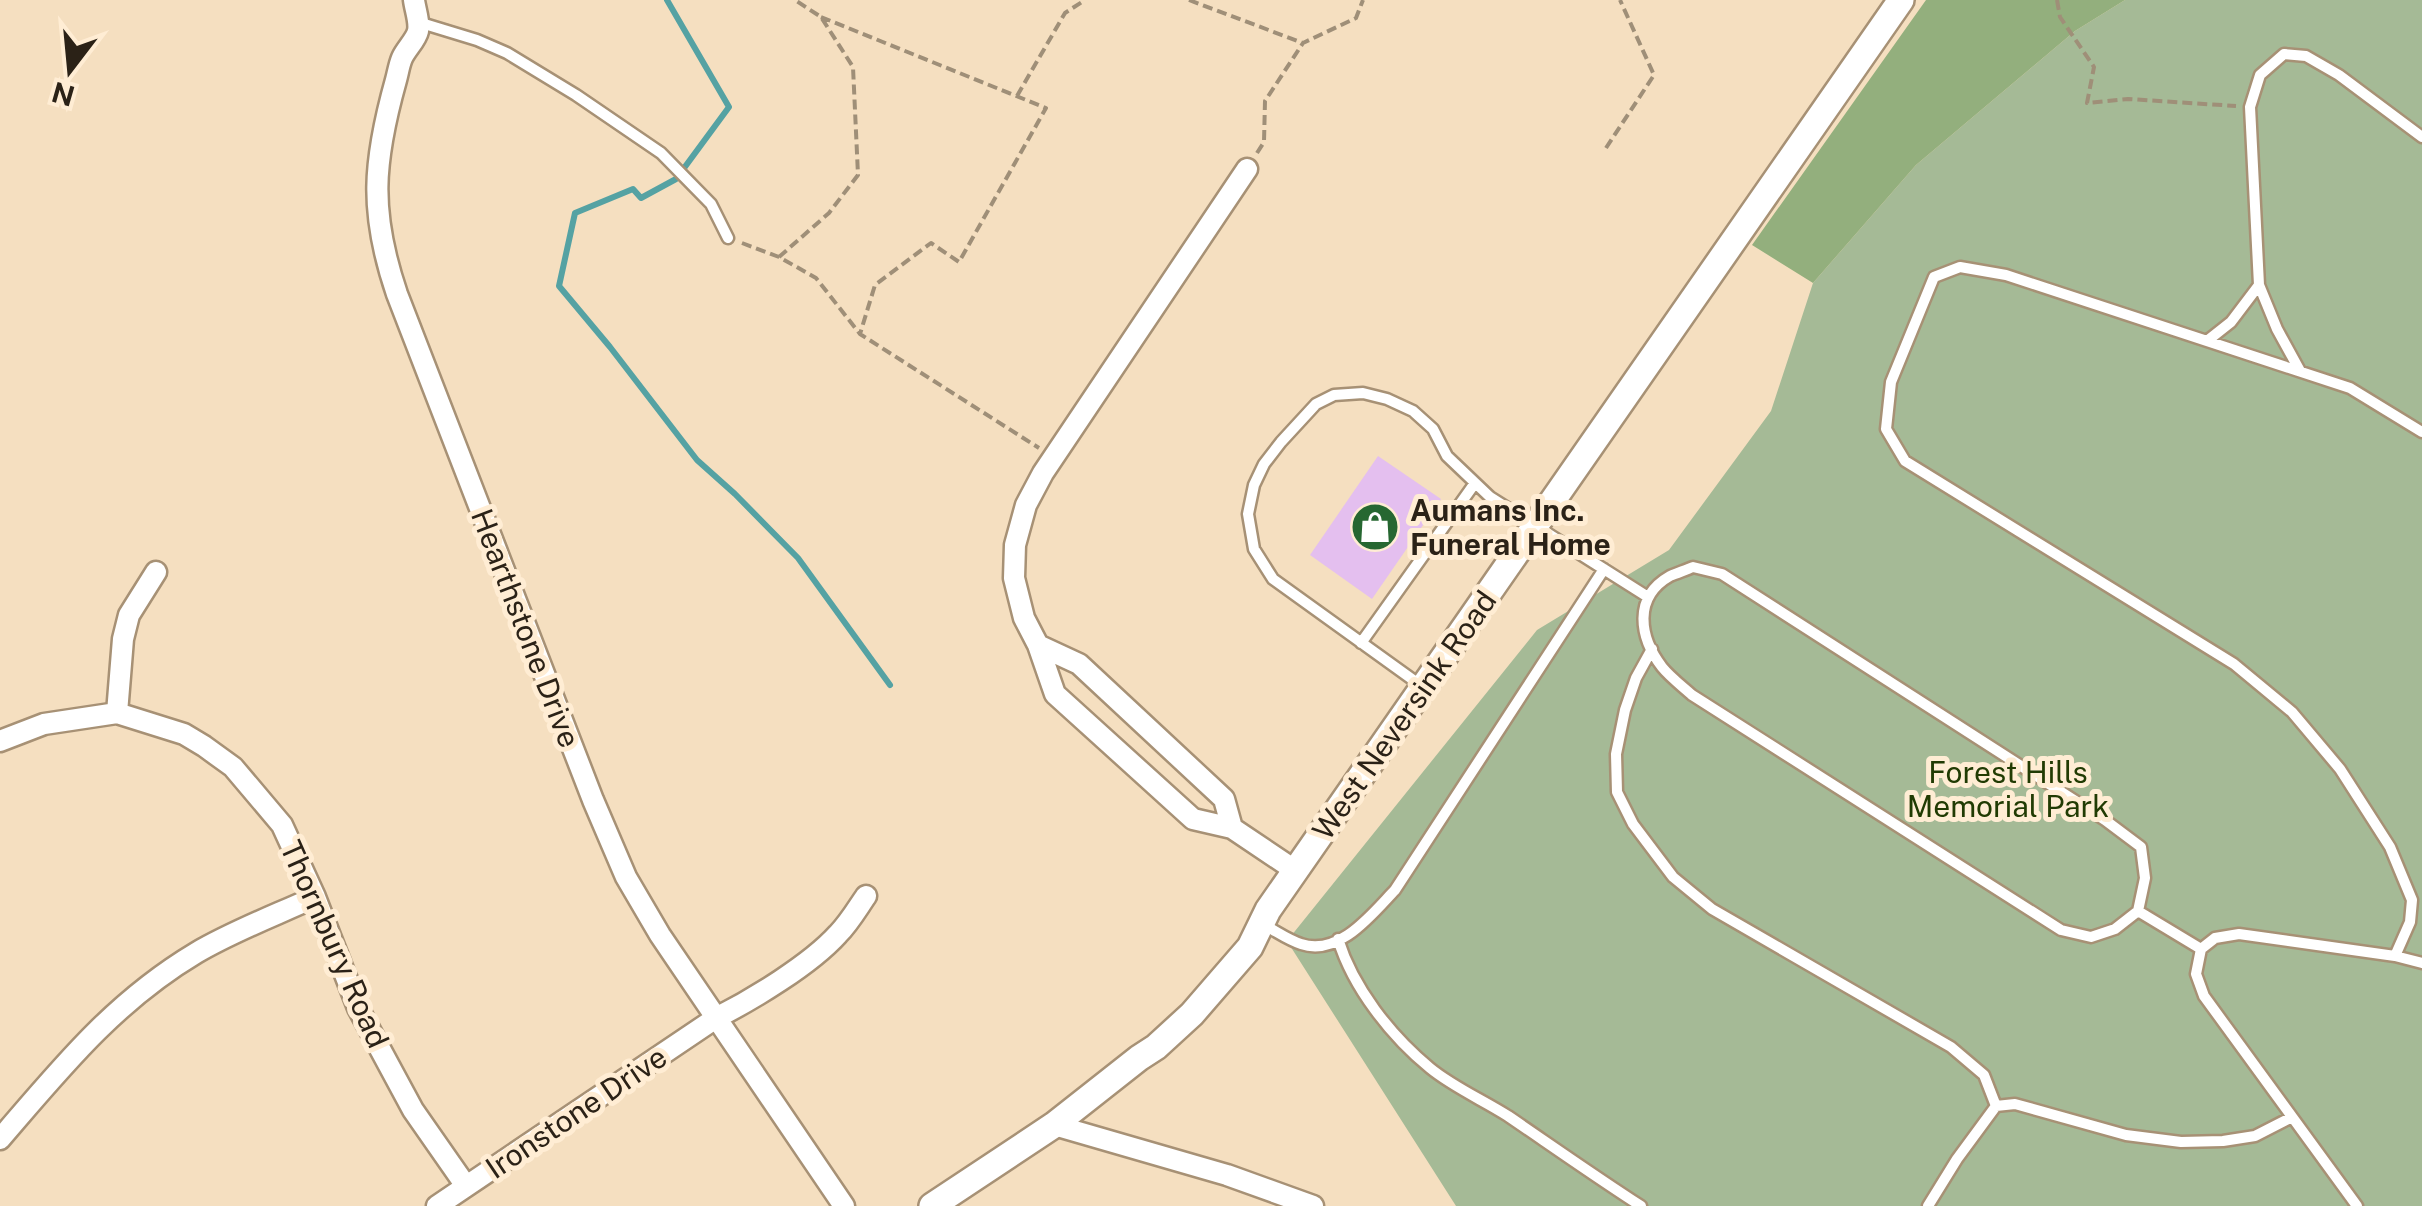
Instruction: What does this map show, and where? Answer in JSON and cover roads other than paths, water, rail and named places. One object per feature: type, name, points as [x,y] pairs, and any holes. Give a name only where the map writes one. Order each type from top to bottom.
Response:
[{"type":"street","name":"Hearthstone Drive","points":[[414,0],[418,30],[402,58],[378,162],[376,206],[384,257],[626,878],[660,935],[844,1206]]},
{"type":"street","name":"West Neversink Road","points":[[932,1206],[1054,1125],[1156,1048],[1192,1014],[1250,947],[1268,910],[1901,0]]},
{"type":"street","points":[[1247,170],[1043,473],[1026,504],[1015,545],[1014,578],[1024,618],[1055,694],[1194,819],[1232,828],[1296,871]]},
{"type":"street","points":[[117,713],[123,639],[129,615],[156,572]]},
{"type":"street","points":[[1038,645],[1079,664],[1195,772],[1224,800],[1232,828]]},
{"type":"street","name":"Thornbury Road","points":[[0,740],[44,724],[117,713],[184,734],[232,767],[282,825],[316,897],[358,1008],[413,1110],[466,1186]]},
{"type":"street","name":"Ironstone Drive","points":[[437,1206],[813,956],[838,934],[866,896]]},
{"type":"street","points":[[0,1139],[94,1032],[144,988],[199,952],[316,897]]},
{"type":"street","points":[[1054,1125],[1226,1175],[1313,1206]]},
{"type":"lane","points":[[417,22],[507,53],[661,152],[711,204],[728,238]]},
{"type":"lane","points":[[2300,372],[2259,285],[2250,108],[2260,76],[2284,54],[2306,56],[2339,75],[2422,137]]},
{"type":"lane","points":[[2394,956],[2410,922],[2412,900],[2390,846],[2340,770],[2292,712],[2234,664],[1904,461],[1886,429],[1890,382],[1934,277],[1960,267],[2006,275],[2350,388],[2422,432]]},
{"type":"lane","points":[[2207,341],[2232,322],[2259,285]]},
{"type":"lane","points":[[1423,687],[1273,580],[1254,549],[1248,514],[1254,484],[1264,464],[1316,404],[1334,395],[1363,393],[1414,411],[1433,429],[1446,456],[1490,497],[1648,597]]},
{"type":"lane","points":[[1361,643],[1475,483]]},
{"type":"lane","points":[[1693,567],[1722,574],[2141,847],[2145,878],[2138,911],[2115,929],[2090,937],[2061,930],[1692,695],[1662,667],[1652,649],[1642,621],[1648,597],[1668,578],[1693,567]]},
{"type":"lane","points":[[1262,923],[1302,945],[1324,946],[1356,930],[1395,890],[1604,570]]},
{"type":"lane","points":[[1652,649],[1625,710],[1616,754],[1617,792],[1633,824],[1673,877],[1712,909],[1952,1047],[1984,1076],[1996,1106]]},
{"type":"lane","points":[[2138,911],[2200,949]]},
{"type":"lane","points":[[2357,1206],[2204,996],[2196,974],[2200,949],[2215,938],[2239,934],[2422,962]]},
{"type":"lane","points":[[1338,939],[1357,985],[1386,1024],[1430,1069],[1508,1116],[1641,1206]]},
{"type":"lane","points":[[1928,1206],[1996,1106],[2014,1104],[2126,1135],[2180,1142],[2256,1136],[2292,1117]]},
{"type":"waterway","points":[[667,0],[729,107],[676,179],[641,198],[633,189],[575,213],[559,286],[697,460],[798,558],[890,685]]},
{"type":"place","name":"Aumans Inc. Funeral Home","points":[[1375,527]]},
{"type":"park label","name":"Forest Hills Memorial Park","points":[[2008,789]]}]
